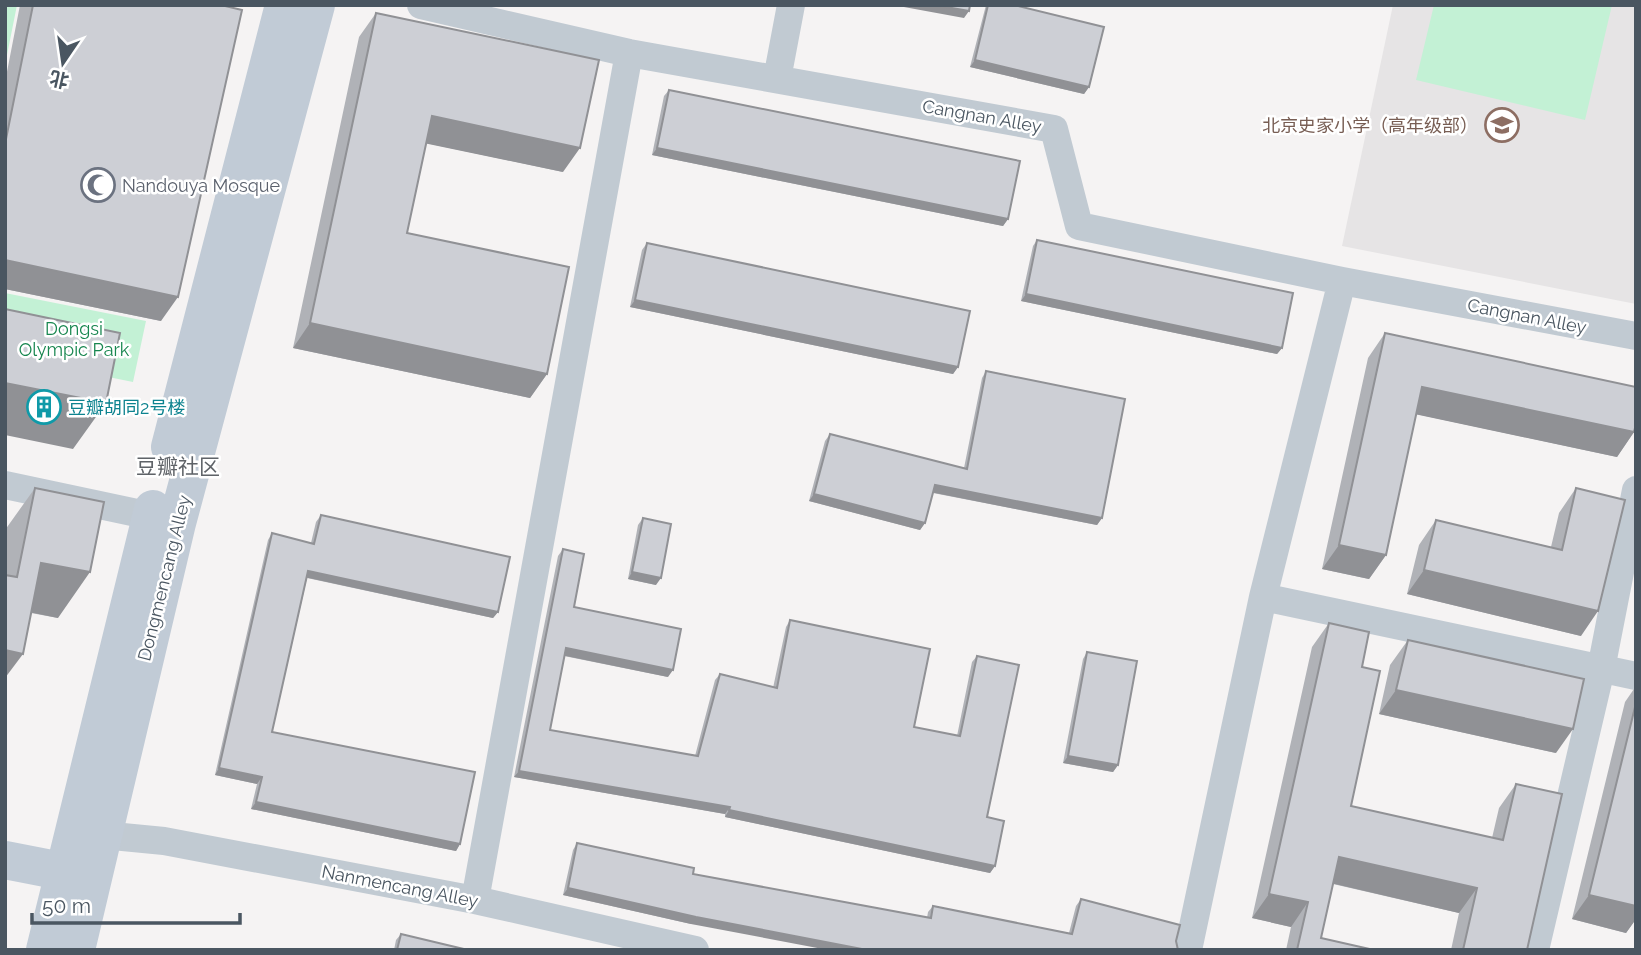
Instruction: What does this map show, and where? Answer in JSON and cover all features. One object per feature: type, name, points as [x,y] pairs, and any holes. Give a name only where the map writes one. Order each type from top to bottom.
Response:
[{"type":"street","name":"Dongmencang Alley","points":[[76,950],[77,874],[152,516],[284,5]]},
{"type":"street","name":"Dongmencang Alley","points":[[45,950],[77,874],[102,835],[177,523],[316,5]]},
{"type":"street","name":"Cangnan Alley","points":[[421,5],[629,53],[1055,129],[1079,226],[1342,281],[1636,336]]},
{"type":"street","points":[[777,79],[791,5]]},
{"type":"street","points":[[475,900],[629,53]]},
{"type":"street","points":[[1188,950],[1263,597],[1342,281]]},
{"type":"street","points":[[5,485],[152,516]]},
{"type":"street","points":[[1535,950],[1601,669],[1636,490]]},
{"type":"street","points":[[1263,597],[1636,676]]},
{"type":"street","name":"Nanmencang Alley","points":[[102,835],[164,841],[475,900],[695,950]]},
{"type":"street","points":[[5,860],[77,874]]},
{"type":"shaded area","name":"北京史家小学（高年级部）","points":[[1393,5],[1636,5],[1636,304],[1342,246]]},
{"type":"green space","points":[[5,5],[17,5],[5,65]]},
{"type":"green space","points":[[1434,5],[1612,5],[1585,120],[1416,80]]},
{"type":"green space","name":"Dongsi Olympic Park","points":[[5,293],[146,321],[133,382],[5,356]]},
{"type":"building","name":"Nandouya Mosque","points":[[33,5],[221,5],[242,10],[178,297],[5,260],[5,144]]},
{"type":"building","points":[[935,5],[970,5],[969,11]]},
{"type":"building","points":[[988,5],[1014,5],[1104,27],[1089,87],[975,60]]},
{"type":"building","points":[[376,13],[599,60],[580,148],[432,116],[407,233],[569,267],[547,374],[310,323]]},
{"type":"building","points":[[669,90],[1020,161],[1008,219],[657,148]]},
{"type":"building","points":[[1037,240],[1293,293],[1282,348],[1026,294]]},
{"type":"building","points":[[647,243],[970,311],[958,367],[635,300]]},
{"type":"building","name":"Dongsi Olympic Park","points":[[5,309],[120,333],[106,403],[5,383]]},
{"type":"building","points":[[1385,333],[1636,387],[1634,432],[1422,387],[1386,555],[1339,545]]},
{"type":"building","points":[[986,371],[1125,399],[1102,518],[935,485],[925,523],[814,494],[830,434],[967,469]]},
{"type":"building","points":[[35,488],[104,502],[90,572],[41,563],[23,654],[5,650],[5,575],[17,577]]},
{"type":"building","points":[[1576,488],[1625,500],[1598,611],[1424,570],[1436,520],[1562,550]]},
{"type":"building","points":[[321,515],[510,557],[498,612],[308,571],[272,732],[475,772],[460,844],[256,802],[262,777],[219,768],[272,533],[314,544]]},
{"type":"building","points":[[643,518],[671,524],[661,578],[632,572]]},
{"type":"building","points":[[563,549],[584,554],[574,607],[681,629],[673,670],[566,648],[550,730],[698,756],[720,674],[777,688],[790,620],[930,649],[914,727],[960,736],[977,656],[1019,665],[987,817],[1004,821],[995,866],[729,810],[730,807],[519,771]]},
{"type":"building","points":[[1329,623],[1369,632],[1362,667],[1380,671],[1351,806],[1503,840],[1516,784],[1562,794],[1527,950],[1463,950],[1477,888],[1339,857],[1321,938],[1374,950],[1297,950],[1308,902],[1269,894]]},
{"type":"building","points":[[1408,640],[1584,679],[1573,729],[1396,690]]},
{"type":"building","points":[[1087,652],[1137,661],[1118,765],[1068,756]]},
{"type":"building","points":[[1636,703],[1636,906],[1589,895]]},
{"type":"building","points":[[577,843],[694,868],[693,874],[931,918],[933,906],[1072,934],[1081,899],[1180,925],[1176,941],[1178,950],[867,950],[696,917],[568,888]]},
{"type":"building","points":[[401,934],[468,950],[397,950]]},
{"type":"place","name":"北京史家小学（高年级部）","points":[[1502,125]]},
{"type":"place","name":"Nandouya Mosque","points":[[98,185]]},
{"type":"place","name":"豆瓣胡同2号楼","points":[[44,407]]},
{"type":"district","name":"豆瓣社区","points":[[178,466]]}]
